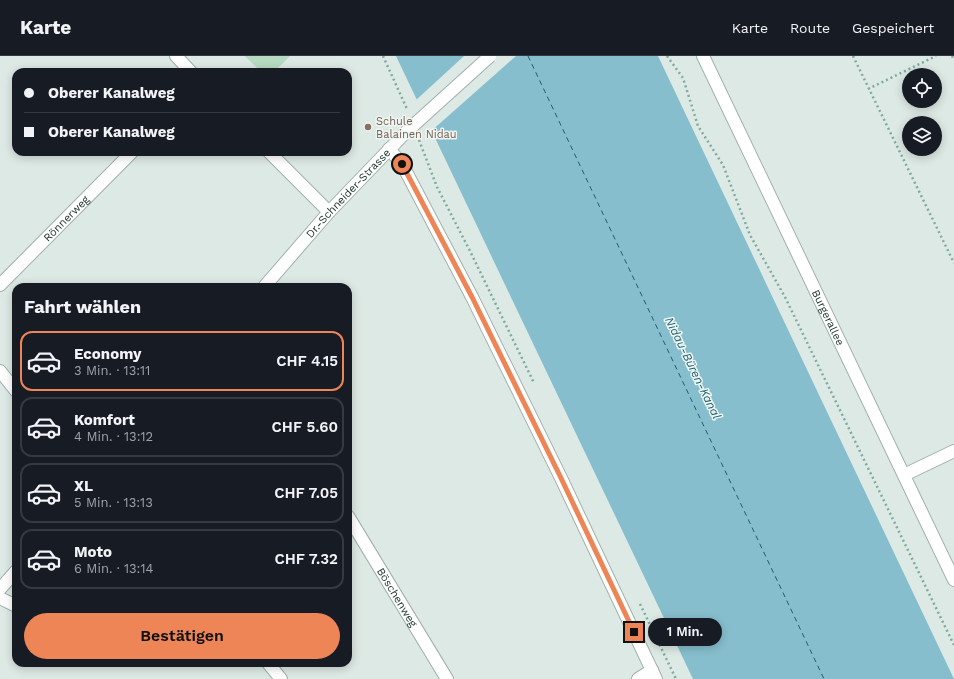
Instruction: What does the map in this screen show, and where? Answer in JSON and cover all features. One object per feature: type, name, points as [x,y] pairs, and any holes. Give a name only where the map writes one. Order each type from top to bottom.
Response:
[{"type":"street","points":[[176,56],[187,68]]},
{"type":"street","name":"Dr.-Schneider-Strasse","points":[[267,283],[329,212],[389,149],[490,56]]},
{"type":"street","name":"Burgerallee","points":[[703,56],[954,580]]},
{"type":"street","points":[[389,149],[402,164],[472,297],[561,478],[654,675],[638,679]]},
{"type":"street","name":"Rönnerweg","points":[[0,285],[128,156]]},
{"type":"street","points":[[273,156],[329,212]]},
{"type":"street","points":[[0,371],[12,386]]},
{"type":"street","points":[[904,475],[954,451]]},
{"type":"street","name":"Böschenweg","points":[[352,523],[447,679]]},
{"type":"street","points":[[0,589],[12,576]]},
{"type":"street","points":[[0,598],[12,604]]},
{"type":"street","points":[[271,667],[281,679]]},
{"type":"path","points":[[383,56],[410,116]]},
{"type":"path","points":[[667,56],[683,78],[698,126],[723,165],[750,235],[785,297],[954,645]]},
{"type":"path","points":[[853,56],[868,90],[954,263]]},
{"type":"path","points":[[868,90],[936,56]]},
{"type":"path","points":[[952,56],[954,60]]},
{"type":"path","points":[[418,138],[437,187],[470,250]]},
{"type":"green space","points":[[245,56],[290,56],[278,68],[257,68]]},
{"type":"water","name":"Nidau-Büren-Kanal","points":[[396,56],[658,56],[954,679],[693,679]]},
{"type":"pier","points":[[464,56],[516,56],[429,133],[415,101]]},
{"type":"ferry route","points":[[528,56],[824,679]]},
{"type":"place","name":"Schule Balainen Nidau","points":[[368,127]]},
{"type":"route","points":[[402,164],[472,297],[561,478],[634,632]]}]
